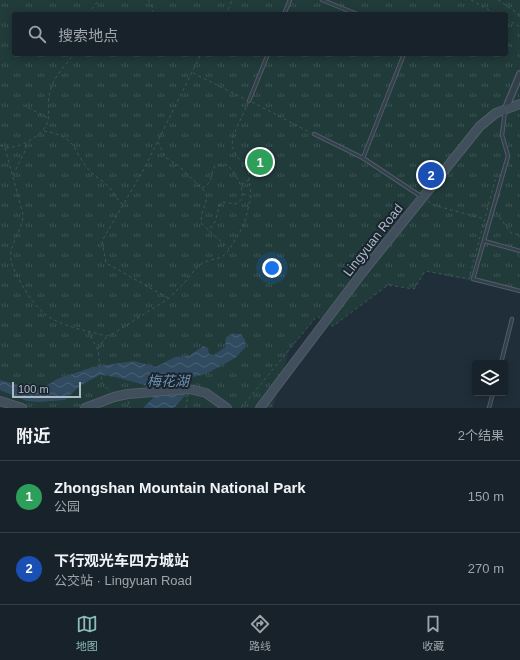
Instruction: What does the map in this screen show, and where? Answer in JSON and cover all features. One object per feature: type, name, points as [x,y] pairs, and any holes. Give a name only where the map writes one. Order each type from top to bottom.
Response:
[{"type":"street","points":[[506,108],[520,74]]},
{"type":"street","name":"Lingyuan Road","points":[[260,408],[325,321],[422,197],[480,126],[496,113],[520,104]]},
{"type":"street","points":[[85,408],[114,396],[147,392],[189,391],[206,393],[228,408]]},
{"type":"street","points":[[0,401],[22,408]]},
{"type":"lane","points":[[285,12],[290,0]]},
{"type":"lane","points":[[322,0],[352,12]]},
{"type":"lane","points":[[249,101],[267,56]]},
{"type":"lane","points":[[363,158],[403,56]]},
{"type":"lane","points":[[506,108],[502,135],[508,156],[472,280],[520,291]]},
{"type":"lane","points":[[314,134],[363,158],[422,197]]},
{"type":"lane","points":[[484,241],[520,251]]},
{"type":"lane","points":[[502,360],[512,319]]},
{"type":"lane","points":[[489,408],[492,396]]},
{"type":"path","points":[[90,12],[99,0]]},
{"type":"path","points":[[148,0],[152,5],[153,12]]},
{"type":"path","points":[[226,12],[232,0]]},
{"type":"path","points":[[471,0],[492,12]]},
{"type":"path","points":[[498,0],[520,15]]},
{"type":"path","points":[[508,20],[520,27]]},
{"type":"path","points":[[0,145],[5,148],[25,144],[44,131],[49,118],[51,87],[73,56]]},
{"type":"path","points":[[168,299],[106,262],[102,242],[144,169],[200,57]]},
{"type":"path","points":[[192,72],[314,134]]},
{"type":"path","points":[[98,350],[107,336],[168,299],[196,268],[204,262],[222,257],[229,250],[244,225],[251,197],[248,169],[236,155],[232,146],[233,136],[249,101]]},
{"type":"path","points":[[23,105],[49,118]]},
{"type":"path","points":[[44,131],[64,137],[74,145],[89,170],[109,187],[117,200],[124,206]]},
{"type":"path","points":[[157,141],[165,157],[180,167],[202,188],[207,196],[200,220],[208,232],[218,237],[229,250]]},
{"type":"path","points":[[13,176],[26,149],[25,144]]},
{"type":"path","points":[[5,148],[23,214],[23,224],[11,251],[11,264],[29,298],[39,310],[54,321],[107,336]]},
{"type":"path","points":[[202,188],[208,185],[214,167],[218,165],[228,165],[241,184],[243,194],[242,199],[236,204],[222,202],[220,204],[215,222],[208,232]]},
{"type":"path","points":[[241,184],[250,180]]},
{"type":"path","points":[[241,408],[317,316],[333,326],[388,285],[414,289],[425,270],[469,280],[495,180],[501,182]]},
{"type":"path","points":[[243,194],[251,197]]},
{"type":"path","points":[[489,201],[511,233],[520,235]]},
{"type":"path","points":[[433,205],[485,219]]},
{"type":"path","points":[[87,331],[98,350],[102,383],[114,396]]},
{"type":"path","points":[[186,408],[189,391]]},
{"type":"path","points":[[126,397],[130,408]]},
{"type":"green space","points":[[0,0],[520,0],[520,291],[425,271],[414,289],[388,285],[333,326],[317,316],[289,350],[273,408],[0,408]]},
{"type":"water","name":"梅花湖","points":[[232,334],[241,334],[245,340],[246,347],[235,358],[206,374],[193,377],[188,380],[183,398],[173,408],[143,408],[153,398],[152,390],[148,386],[112,376],[100,375],[81,385],[65,400],[39,402],[27,401],[0,390],[0,380],[37,390],[57,379],[93,367],[134,361],[156,367],[175,357],[189,356],[203,346],[208,348],[209,354],[214,355],[225,347],[226,337]]},
{"type":"place","name":"Zhongshan Mountain National Park","points":[[260,162]]},
{"type":"place","name":"下行观光车四方城站","points":[[431,175]]}]
